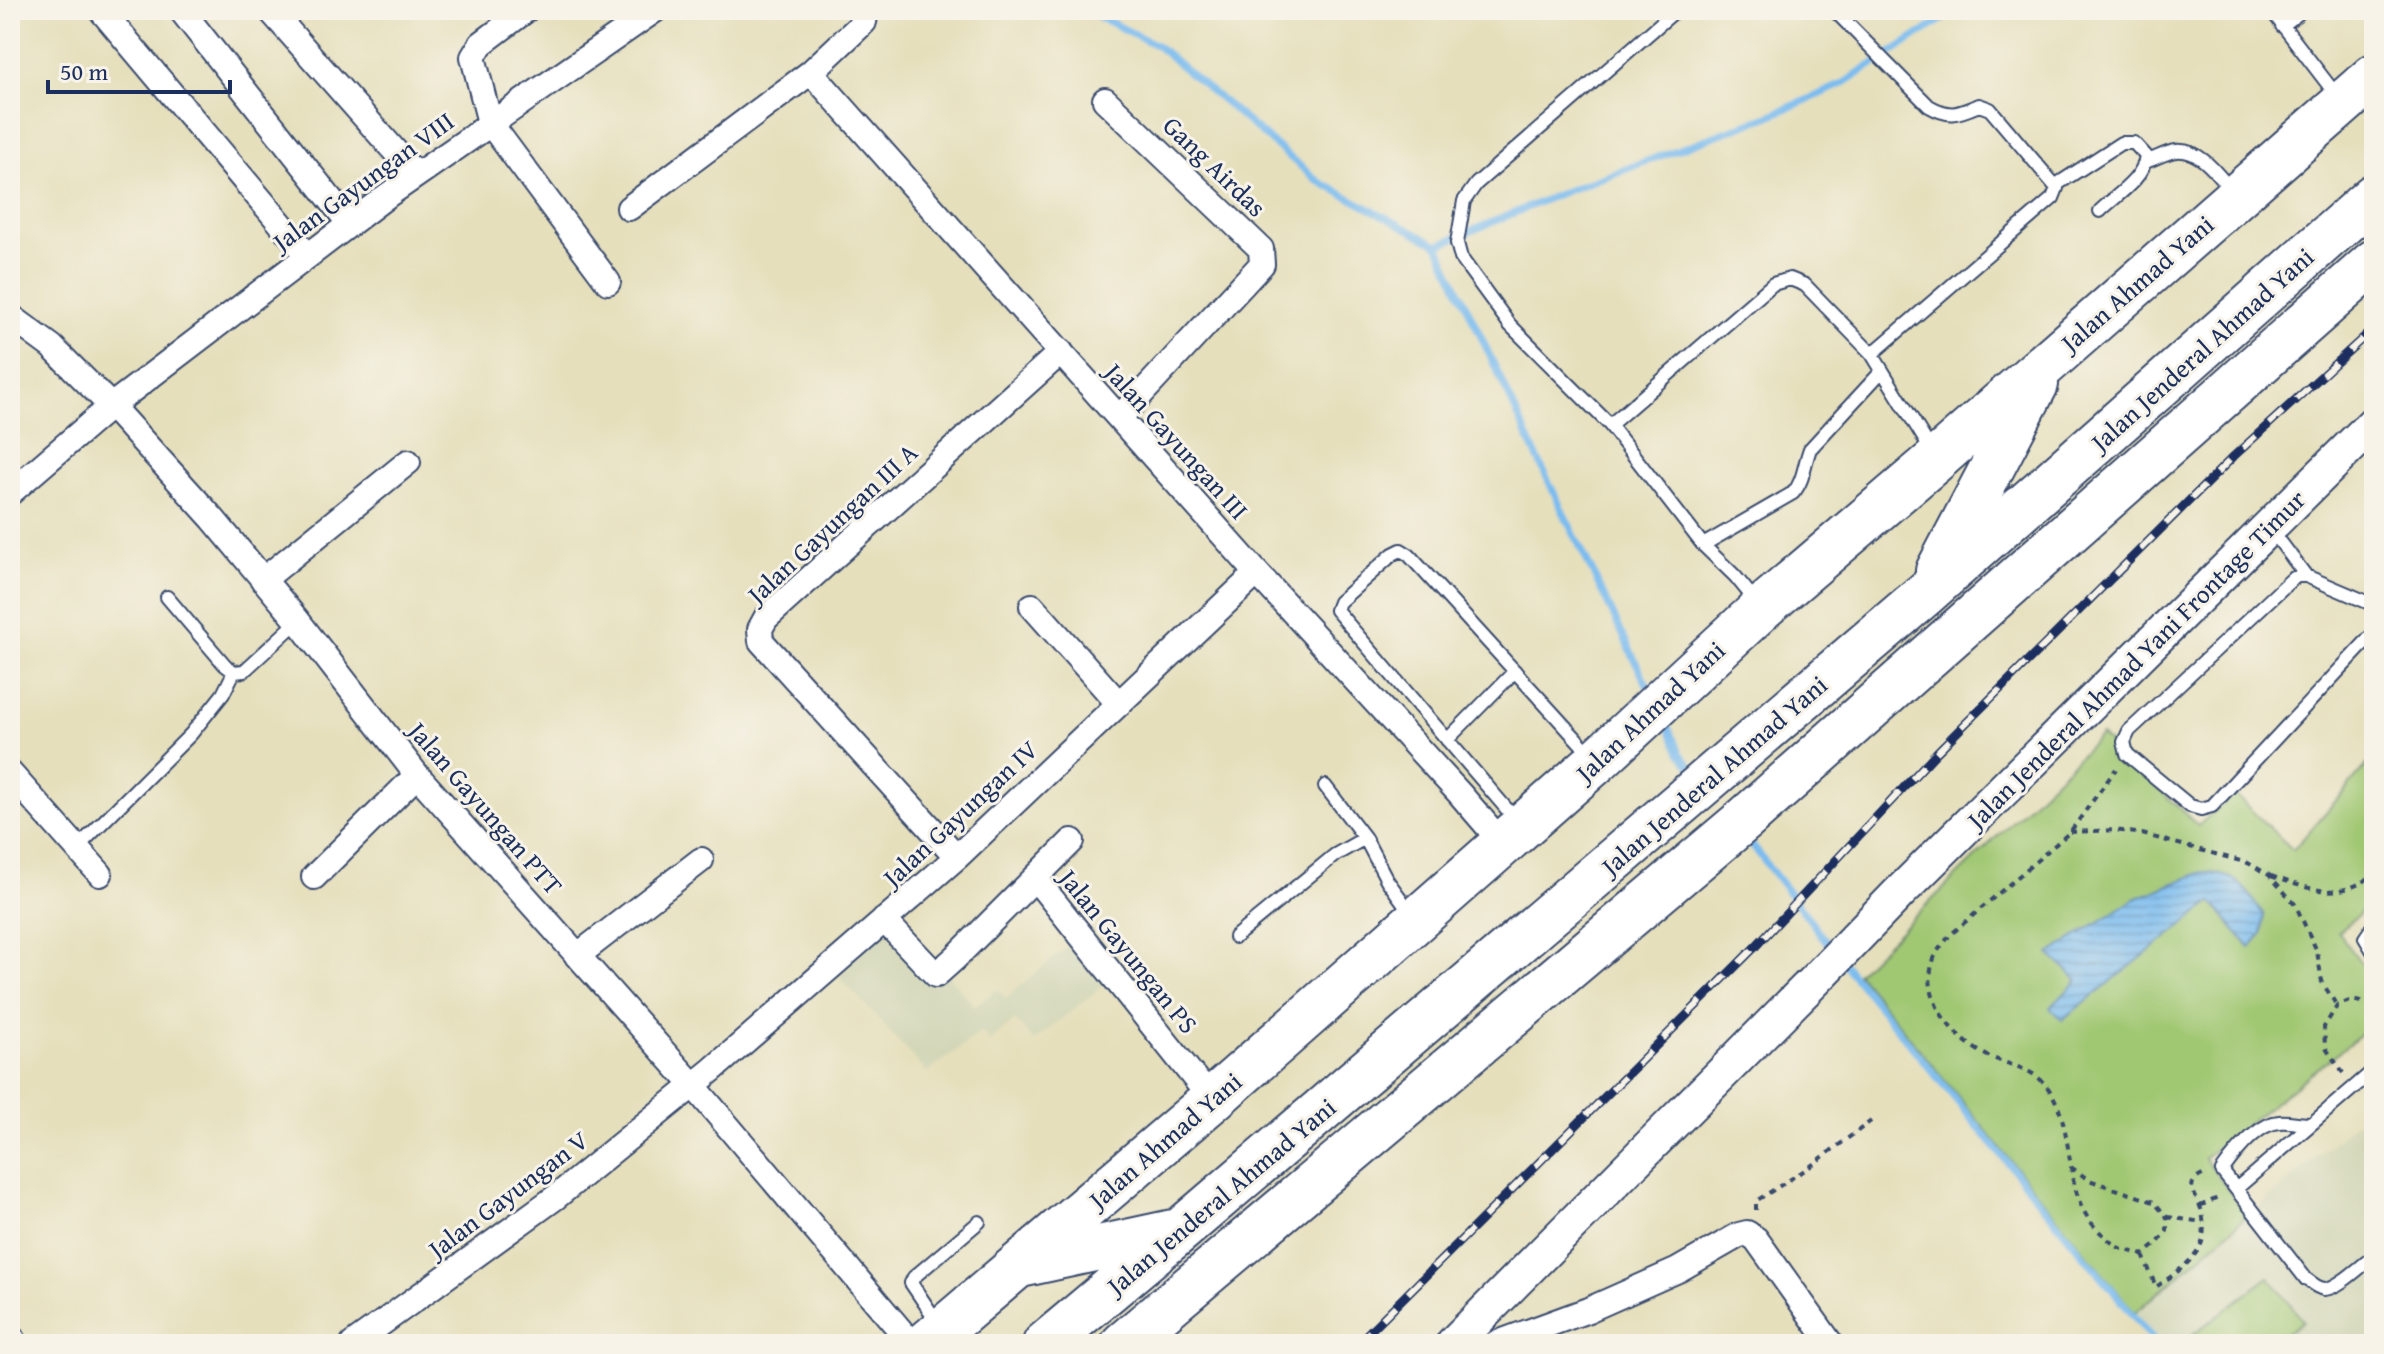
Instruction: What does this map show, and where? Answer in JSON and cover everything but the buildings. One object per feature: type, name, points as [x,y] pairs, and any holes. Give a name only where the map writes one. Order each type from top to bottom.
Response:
[{"type":"highway","name":"Jalan Ahmad Yani","points":[[927,1339],[1019,1265],[1212,1100],[1597,761],[1762,608],[2358,90]]},
{"type":"highway","name":"Jalan Jenderal Ahmad Yani","points":[[1045,1344],[1925,594],[2374,196]]},
{"type":"highway","name":"Jalan Jenderal Ahmad Yani","points":[[1123,1344],[1744,820],[2374,262]]},
{"type":"highway","points":[[1925,594],[2049,361]]},
{"type":"highway","points":[[1019,1265],[1181,1230]]},
{"type":"street","points":[[101,10],[308,256]]},
{"type":"street","points":[[181,10],[350,224]]},
{"type":"street","points":[[270,10],[416,175]]},
{"type":"street","points":[[526,10],[481,44],[473,57],[490,123],[608,282]]},
{"type":"street","name":"Jalan Gayungan VIII","points":[[10,493],[111,406],[350,224],[655,10]]},
{"type":"street","points":[[629,208],[811,72],[864,22],[866,10]]},
{"type":"street","name":"Jalan Gayungan III","points":[[811,72],[1257,573],[1450,783],[1512,836]]},
{"type":"street","name":"Gang Airdas","points":[[1105,100],[1261,249],[1263,256],[1262,264],[1119,418]]},
{"type":"street","name":"Jalan Gayungan PTT","points":[[10,316],[52,347],[111,406],[213,519],[298,621],[417,775],[693,1085],[927,1339]]},
{"type":"street","name":"Jalan Gayungan III A","points":[[957,857],[761,641],[760,629],[766,618],[1061,352]]},
{"type":"street","name":"Jalan Jenderal Ahmad Yani Frontage Timur","points":[[1473,1340],[1898,894],[2374,423]]},
{"type":"street","points":[[263,580],[408,462]]},
{"type":"street","name":"Jalan Gayungan IV","points":[[693,1085],[957,857],[1257,573]]},
{"type":"street","points":[[1032,606],[1119,704]]},
{"type":"street","points":[[10,773],[100,874]]},
{"type":"street","points":[[314,877],[417,775]]},
{"type":"street","name":"Jalan Gayungan PS","points":[[1072,841],[1035,878],[1212,1100]]},
{"type":"street","points":[[577,956],[701,860]]},
{"type":"street","points":[[884,920],[936,975],[1035,878]]},
{"type":"street","name":"Jalan Gayungan V","points":[[353,1344],[556,1197],[693,1085]]},
{"type":"street","points":[[1473,1340],[1588,1310],[1678,1270],[1747,1233],[1752,1235],[1831,1344]]},
{"type":"lane","points":[[1676,10],[1476,184],[1464,201],[1457,243],[1461,258],[1510,325],[1610,425],[1703,545],[1762,608]]},
{"type":"lane","points":[[1834,10],[1929,106],[1942,113],[1958,114],[1979,105],[1990,109],[2056,185],[2057,191],[2053,198],[1872,354]]},
{"type":"lane","points":[[2271,10],[2282,26],[2358,90]]},
{"type":"lane","points":[[2282,26],[2303,10]]},
{"type":"lane","points":[[2056,185],[2121,143],[2137,145],[2146,156],[2139,174],[2100,211]]},
{"type":"lane","points":[[2145,162],[2175,151],[2188,152],[2200,157],[2237,197]]},
{"type":"lane","points":[[1610,425],[1773,284],[1790,279],[1805,285],[1872,354],[1937,459]]},
{"type":"lane","points":[[1703,545],[1793,493],[1802,480],[1810,449],[1881,372]]},
{"type":"lane","points":[[2270,528],[2306,576]]},
{"type":"lane","points":[[1512,836],[1447,740],[1336,610],[1339,602],[1393,554],[1401,550],[1409,555],[1597,761]]},
{"type":"lane","points":[[2374,605],[2306,576],[2288,581],[2129,731],[2124,742],[2127,754],[2190,806],[2201,809],[2212,806],[2374,633]]},
{"type":"lane","points":[[167,597],[234,672],[244,671],[298,621]]},
{"type":"lane","points":[[1447,740],[1515,671]]},
{"type":"lane","points":[[77,848],[191,734],[223,694],[234,672]]},
{"type":"lane","points":[[1325,786],[1365,838],[1387,880],[1416,920]]},
{"type":"lane","points":[[1235,937],[1335,855],[1365,838]]},
{"type":"lane","points":[[2374,925],[2365,938],[2374,953]]},
{"type":"lane","points":[[2236,1189],[2374,1070]]},
{"type":"lane","points":[[2311,1124],[2278,1122],[2266,1126],[2238,1149],[2222,1171],[2306,1279],[2317,1287],[2327,1289],[2336,1285],[2374,1256]]},
{"type":"lane","points":[[927,1339],[911,1283],[914,1277],[979,1222]]},
{"type":"path","points":[[2127,754],[2070,832],[1949,936],[1935,955],[1931,976],[1932,1000],[1959,1038],[1988,1056],[2034,1073],[2046,1086],[2060,1107],[2077,1201],[2094,1227],[2117,1247],[2143,1255]]},
{"type":"path","points":[[2070,832],[2115,830],[2142,834],[2237,859],[2269,875],[2308,888],[2341,891],[2361,884],[2374,874]]},
{"type":"path","points":[[2269,875],[2295,904],[2317,951],[2322,982],[2337,1006]]},
{"type":"path","points":[[2354,1088],[2325,1047],[2324,1027],[2337,1006],[2352,1000],[2374,1005]]},
{"type":"path","points":[[1752,1235],[1757,1219],[1756,1201],[1808,1168],[1871,1121]]},
{"type":"path","points":[[2071,1167],[2089,1180],[2154,1202],[2167,1217],[2167,1231],[2143,1255]]},
{"type":"path","points":[[2143,1255],[2156,1287],[2181,1270],[2203,1240],[2200,1206],[2192,1186],[2202,1174],[2222,1171]]},
{"type":"path","points":[[2167,1217],[2203,1222]]},
{"type":"shaded area","points":[[887,927],[948,975],[975,1007],[997,989],[1006,998],[1071,944],[1105,984],[1034,1041],[1015,1020],[990,1042],[981,1032],[927,1073],[836,973]]},
{"type":"shaded area","points":[[2374,1107],[2374,1344],[2161,1344],[2135,1313]]},
{"type":"green space","points":[[2101,735],[2198,826],[2234,794],[2293,850],[2374,757],[2374,902],[2338,932],[2374,980],[2374,1024],[2204,1158],[2248,1215],[2135,1313],[1857,973]]},
{"type":"green space","points":[[2269,1277],[2303,1321],[2273,1344],[2193,1344],[2188,1338]]},
{"type":"water","points":[[2202,872],[2215,873],[2239,883],[2264,915],[2262,934],[2250,948],[2212,902],[2062,1020],[2050,1008],[2078,980],[2049,954],[2135,899]]},
{"type":"waterway","points":[[1086,10],[1156,45],[1318,181],[1438,245],[1651,693]]},
{"type":"waterway","points":[[1438,245],[1566,191],[1774,114],[1841,85],[1957,10]]},
{"type":"waterway","points":[[1664,718],[1680,753],[1696,773]]},
{"type":"waterway","points":[[1745,836],[1833,950]]},
{"type":"waterway","points":[[1843,963],[2157,1344]]},
{"type":"railway","points":[[1357,1344],[1755,947],[1937,752],[2234,456],[2374,328]]}]
